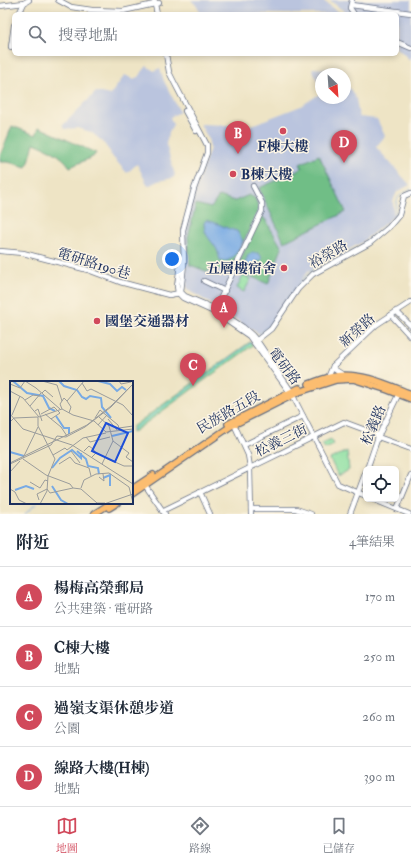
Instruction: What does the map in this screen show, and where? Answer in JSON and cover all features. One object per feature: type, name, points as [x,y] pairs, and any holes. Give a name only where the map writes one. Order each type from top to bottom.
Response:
[{"type":"main road","name":"民族路五段","points":[[133,488],[236,418],[291,393],[327,380],[345,377],[400,392]]},
{"type":"main road","points":[[400,392],[411,394]]},
{"type":"main road","points":[[400,392],[411,399]]},
{"type":"main road","name":"民族路五段","points":[[133,493],[234,424],[291,393]]},
{"type":"main road","points":[[94,514],[109,504]]},
{"type":"main road","points":[[100,514],[115,504]]},
{"type":"street","points":[[0,6],[24,3],[29,0]]},
{"type":"street","points":[[58,0],[71,7],[92,10],[123,11],[157,2],[158,12]]},
{"type":"street","points":[[353,12],[350,8],[352,2],[411,13]]},
{"type":"street","points":[[20,12],[24,3]]},
{"type":"street","points":[[11,47],[12,40]]},
{"type":"street","points":[[399,43],[411,48]]},
{"type":"street","points":[[166,56],[175,84],[207,145],[207,153],[194,189],[183,230],[184,264],[180,293]]},
{"type":"street","points":[[215,311],[262,211],[262,203],[253,186]]},
{"type":"street","name":"裕榮路","points":[[257,340],[271,329],[298,289],[313,274],[370,243],[399,215],[404,196],[411,193]]},
{"type":"street","name":"電研路190巷","points":[[0,251],[23,253],[88,270],[120,282],[163,294],[169,295],[180,293]]},
{"type":"street","points":[[204,281],[225,291]]},
{"type":"street","name":"電研路","points":[[180,293],[243,327],[257,340],[291,393]]},
{"type":"street","name":"新榮路","points":[[327,380],[333,366],[376,325],[411,302]]},
{"type":"street","name":"電研路","points":[[215,311],[249,336],[258,346],[291,393]]},
{"type":"street","points":[[396,311],[411,326]]},
{"type":"street","points":[[391,315],[411,337]]},
{"type":"street","points":[[333,366],[334,369],[345,377]]},
{"type":"street","name":"松義路","points":[[367,466],[378,437],[400,392]]},
{"type":"street","points":[[291,393],[338,484],[363,495]]},
{"type":"street","points":[[244,445],[303,416]]},
{"type":"street","name":"松義三街","points":[[164,512],[250,467],[344,422],[376,434],[378,437],[411,449]]},
{"type":"street","points":[[234,424],[248,455],[250,467],[251,511],[296,508],[311,514]]},
{"type":"street","points":[[398,509],[411,475]]},
{"type":"street","name":"松義路","points":[[350,514],[363,479]]},
{"type":"street","points":[[145,485],[164,512]]},
{"type":"street","points":[[200,492],[210,514]]},
{"type":"street","points":[[380,502],[409,514]]},
{"type":"shaded area","points":[[191,0],[322,0],[339,12],[199,12],[198,7]]},
{"type":"shaded area","points":[[329,0],[411,0],[411,61],[399,50],[399,12],[345,12]]},
{"type":"shaded area","points":[[147,66],[154,71],[160,68],[164,81],[180,112],[170,117],[173,125],[166,144],[175,175],[173,178],[158,181],[148,186],[137,164],[127,173],[110,154],[111,153],[102,141],[91,132],[77,128],[65,129],[62,126],[96,92],[110,95],[125,75],[133,79],[138,77]]},
{"type":"shaded area","points":[[312,68],[315,68],[315,76]]},
{"type":"shaded area","points":[[351,90],[356,99],[359,117],[377,119],[385,136],[376,147],[410,185],[397,192],[393,201],[394,216],[361,243],[308,271],[268,327],[259,334],[187,289],[185,236],[192,202],[210,148],[208,138],[200,124],[249,126],[301,106],[315,97],[315,104],[351,104]]},
{"type":"green space","points":[[12,126],[36,135],[39,127],[96,153],[93,157],[70,167],[58,155],[34,143],[29,162],[26,167],[8,162],[0,162],[0,156]]},
{"type":"green space","points":[[319,155],[346,212],[284,242],[259,188],[282,178],[280,173],[292,167],[295,172],[302,168],[300,164]]},
{"type":"green space","points":[[249,195],[255,198],[259,208],[229,273],[211,266],[208,272],[190,266],[188,237],[196,204],[211,208],[219,196],[235,201]]},
{"type":"green space","points":[[260,216],[265,219],[282,248],[268,284],[236,270]]},
{"type":"green space","points":[[243,275],[251,279],[244,292],[237,288]]},
{"type":"green space","points":[[250,342],[253,345],[133,432],[133,426]]},
{"type":"green space","points":[[331,440],[334,445],[325,449],[322,444]]},
{"type":"green space","points":[[347,451],[349,470],[338,476],[330,459]]},
{"type":"water","points":[[206,220],[237,231],[243,241],[232,258],[225,261],[220,261],[216,248],[205,232],[204,223]]},
{"type":"water","points":[[258,253],[262,260],[257,262],[255,268],[252,270],[245,264],[248,255]]},
{"type":"waterway","points":[[395,217],[397,199],[401,194],[411,189]]},
{"type":"waterway","points":[[362,245],[392,220]]},
{"type":"waterway","points":[[258,337],[270,324],[294,290],[310,272],[327,261],[355,249]]},
{"type":"waterway","points":[[133,429],[251,343]]},
{"type":"waterway","points":[[25,514],[36,504]]},
{"type":"place","name":"F棟大樓","points":[[283,131]]},
{"type":"place","name":"C棟大樓","points":[[238,154]]},
{"type":"place","name":"線路大樓(H棟)","points":[[344,163]]},
{"type":"place","name":"B棟大樓","points":[[233,174]]},
{"type":"place","name":"五層樓宿舍","points":[[284,268]]},
{"type":"place","name":"國堡交通器材","points":[[97,321]]},
{"type":"place","name":"楊梅高榮郵局","points":[[224,328]]},
{"type":"place","name":"過嶺支渠休憩步道","points":[[193,386]]}]
